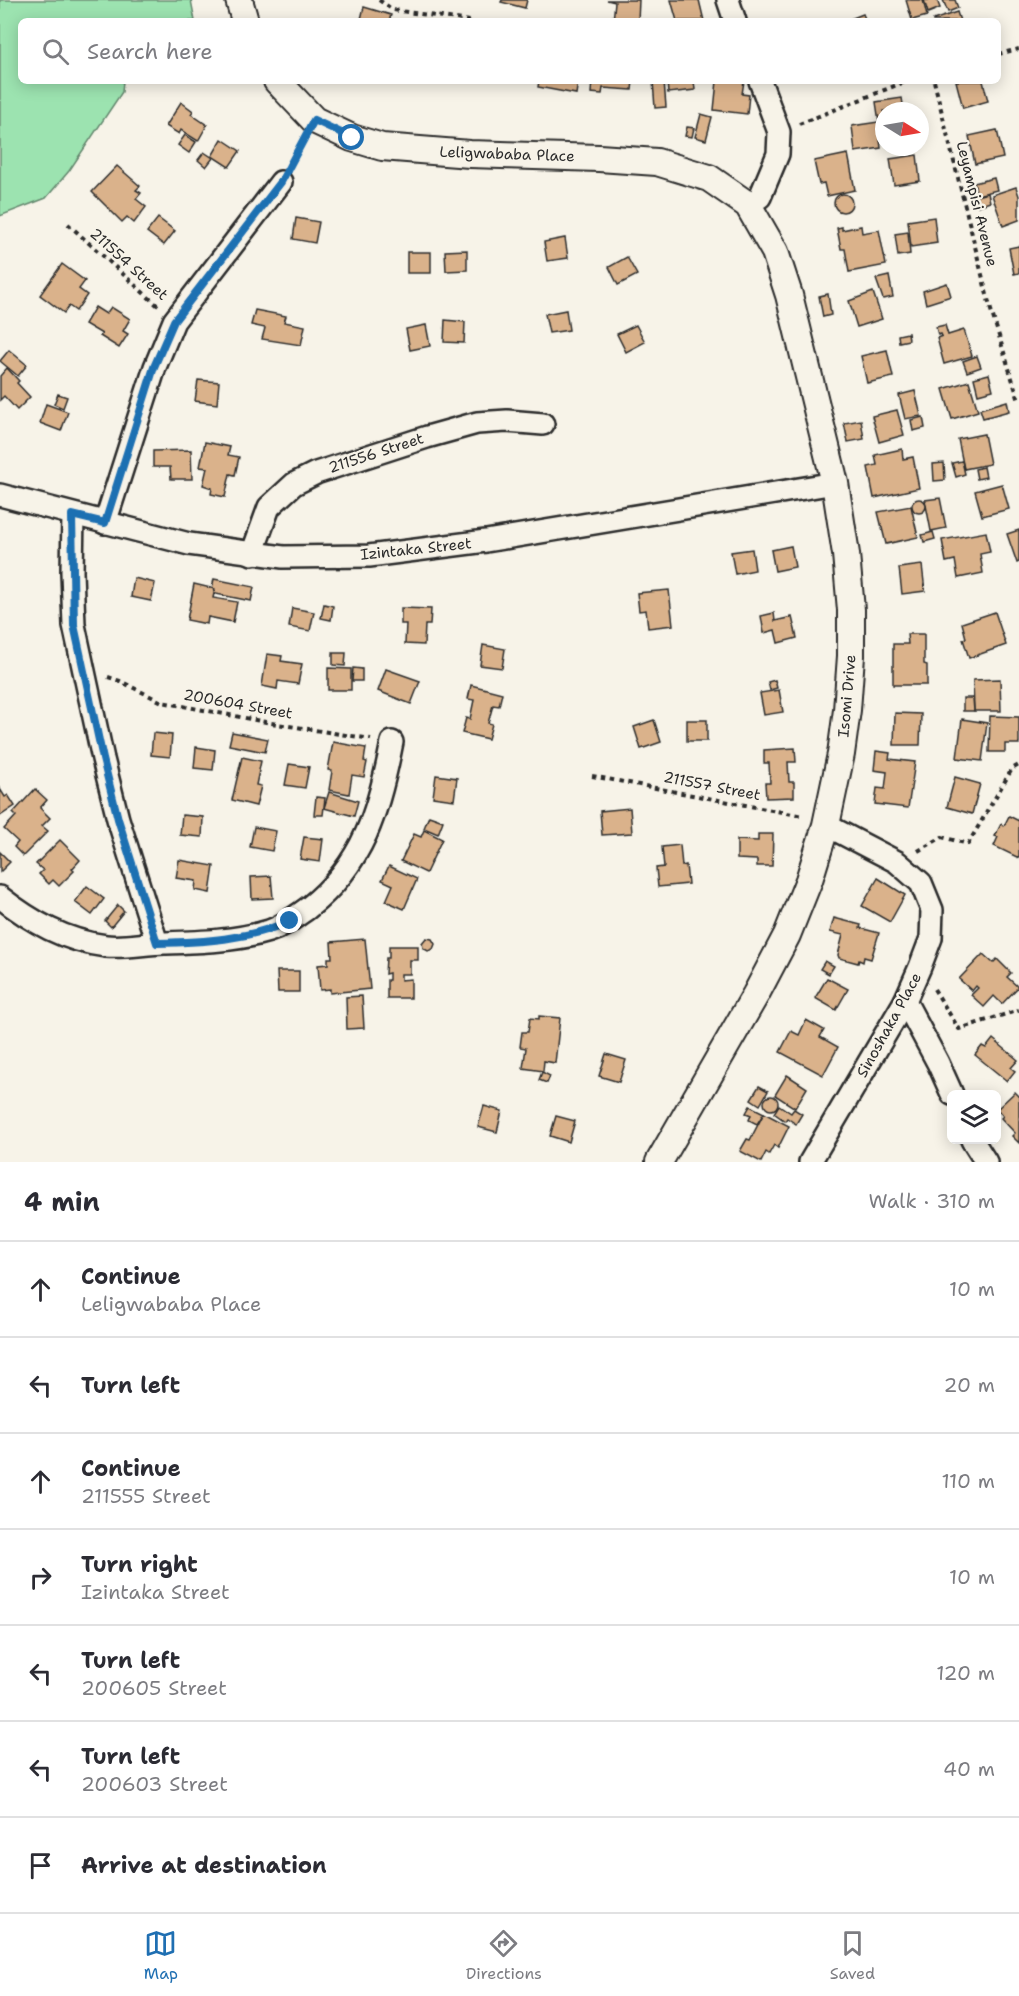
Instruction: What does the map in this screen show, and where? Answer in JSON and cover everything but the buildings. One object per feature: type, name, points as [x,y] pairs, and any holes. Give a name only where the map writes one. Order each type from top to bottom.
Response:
[{"type":"street","points":[[239,0],[244,18]]},
{"type":"street","points":[[728,0],[734,18]]},
{"type":"street","name":"Leligwababa Place","points":[[280,84],[314,120],[352,138],[382,147],[470,154],[657,162],[709,178],[748,205]]},
{"type":"street","points":[[748,205],[760,197],[778,154],[779,132],[761,84]]},
{"type":"street","points":[[105,523],[154,367],[174,321],[281,182]]},
{"type":"street","name":"Isomi Drive","points":[[659,1162],[756,994],[787,935],[809,880],[826,825],[841,754],[847,710],[851,656],[851,610],[846,554],[835,483],[789,295],[775,252],[748,205]]},
{"type":"street","name":"211556 Street","points":[[252,554],[269,507],[294,484],[316,472],[477,423],[507,421],[543,424]]},
{"type":"street","name":"Izintaka Street","points":[[0,495],[189,544],[283,557],[369,556],[424,551],[835,483]]},
{"type":"street","points":[[72,515],[74,625],[118,819],[157,943]]},
{"type":"street","points":[[0,897],[25,916],[51,931],[76,940],[108,946],[196,942],[268,931],[290,921],[321,897],[340,879],[356,856],[372,820],[384,782],[392,742]]},
{"type":"street","name":"Sinoshaka Place","points":[[810,1162],[904,1001],[931,938],[932,910],[921,883],[897,862],[826,825]]},
{"type":"street","points":[[904,1001],[938,1063],[950,1090]]},
{"type":"street","points":[[975,1144],[986,1162]]},
{"type":"path","points":[[379,0],[393,10],[449,18]]},
{"type":"path","points":[[1001,53],[1019,49]]},
{"type":"path","points":[[779,132],[900,84]]},
{"type":"path","name":"Leyampisi Avenue","points":[[935,84],[990,307],[1019,400]]},
{"type":"path","points":[[281,182],[314,120]]},
{"type":"path","name":"211554 Street","points":[[68,224],[174,321]]},
{"type":"path","name":"200604 Street","points":[[84,672],[120,681],[162,702],[271,723],[392,742]]},
{"type":"path","points":[[897,862],[942,837],[968,844],[1012,769],[1019,765]]},
{"type":"path","name":"211557 Street","points":[[592,776],[781,811],[807,817],[826,825]]},
{"type":"path","points":[[920,967],[959,1029],[1019,1010]]},
{"type":"green space","points":[[0,0],[191,0],[194,18],[18,18],[18,84],[123,84],[122,92],[69,171],[46,198],[0,216]]},
{"type":"route","points":[[290,921],[268,931],[232,938],[157,943],[118,819],[74,625],[72,515],[105,523],[154,367],[174,321],[281,182],[314,120],[352,138]]}]
